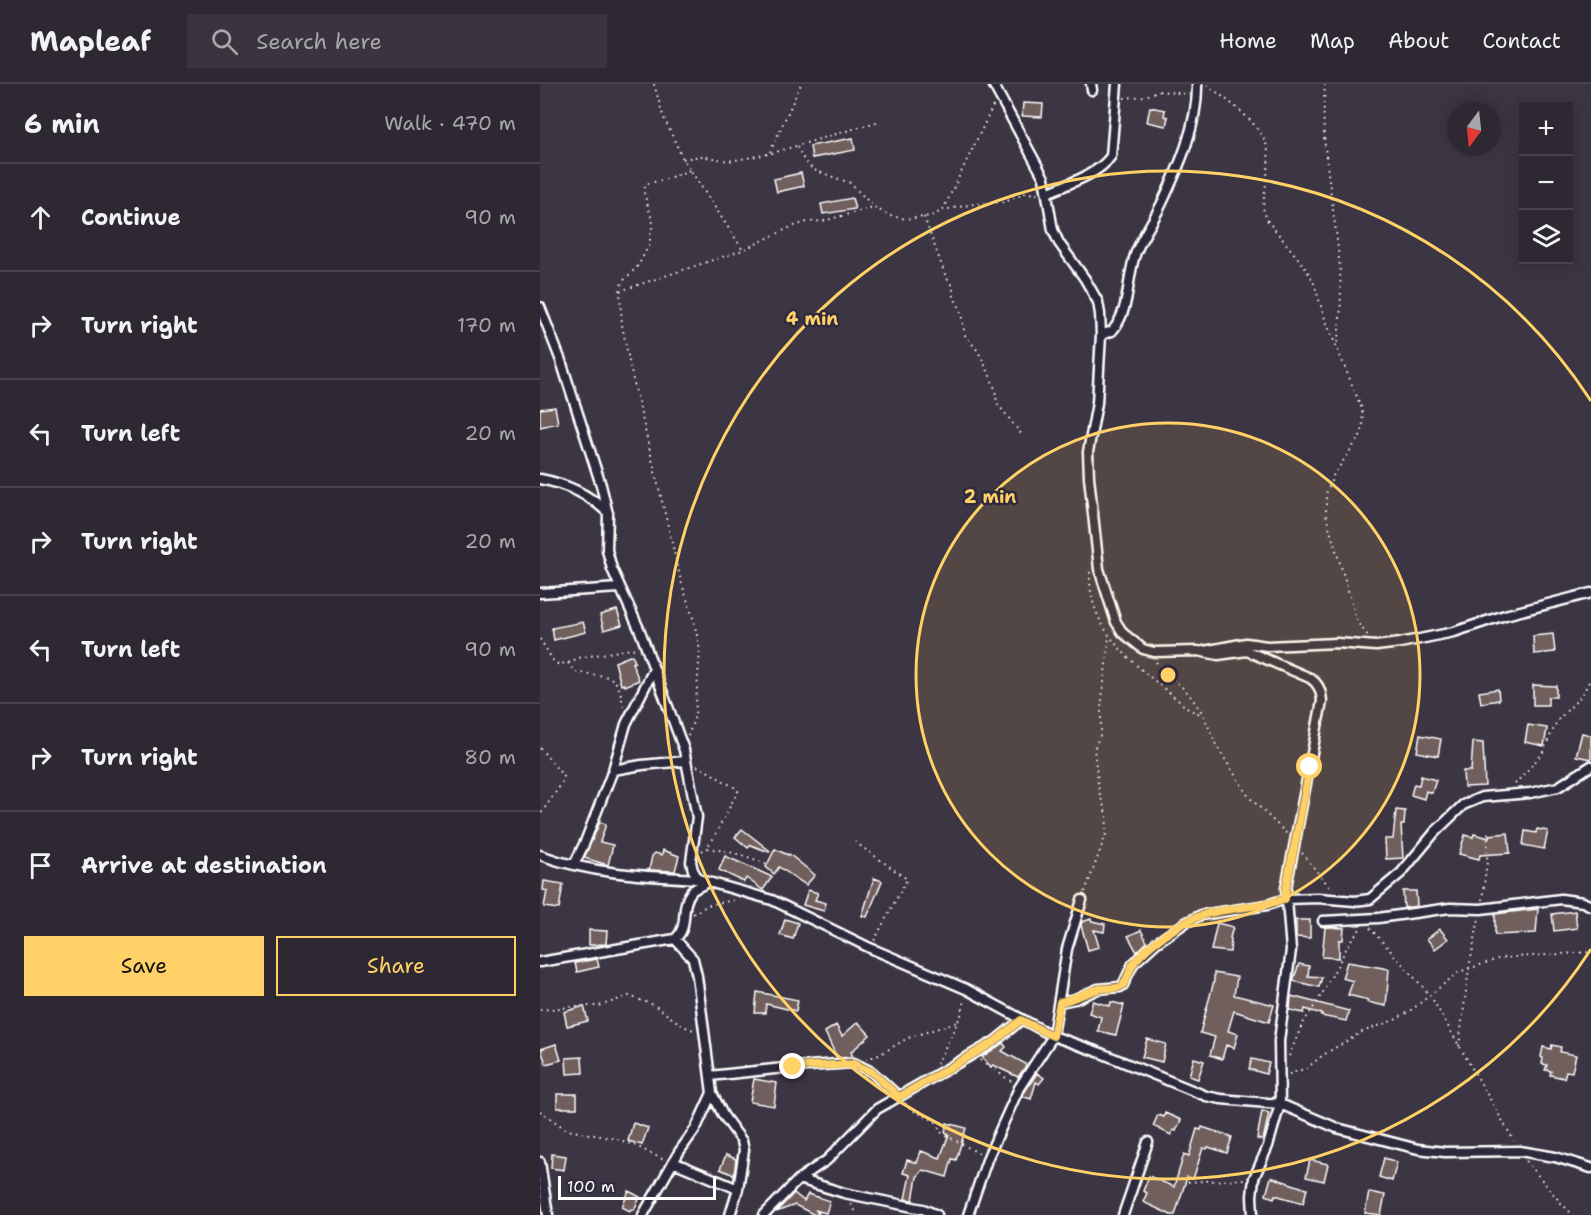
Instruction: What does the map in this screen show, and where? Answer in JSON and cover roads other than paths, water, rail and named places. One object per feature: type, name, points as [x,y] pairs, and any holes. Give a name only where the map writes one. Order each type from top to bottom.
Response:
[{"type":"street","points":[[1047,194],[1098,169],[1111,156],[1117,84]]},
{"type":"street","points":[[1101,334],[1112,331],[1121,316],[1135,254],[1162,204],[1181,157],[1196,109],[1197,84]]},
{"type":"street","points":[[997,87],[1044,178],[1053,230],[1059,243],[1085,279],[1098,302],[1101,334],[1097,403],[1088,452],[1100,573],[1116,622],[1123,633],[1143,649],[1154,652],[1202,651],[1246,643],[1267,646],[1337,643],[1376,646],[1454,632],[1505,615],[1591,593]]},
{"type":"street","points":[[540,307],[561,361],[608,513],[607,550],[619,588],[646,646],[684,750],[697,817],[691,862],[698,879]]},
{"type":"street","points":[[540,479],[576,489],[595,500],[608,513]]},
{"type":"street","points":[[540,594],[619,588]]},
{"type":"street","points":[[1202,651],[1218,655],[1244,650],[1252,652],[1310,678],[1318,686],[1322,701],[1285,899],[1291,950],[1279,1041],[1280,1104],[1268,1146],[1254,1178],[1253,1215]]},
{"type":"street","points":[[574,865],[613,770],[626,724],[654,669]]},
{"type":"street","points":[[613,770],[685,761]]},
{"type":"street","points":[[1060,1002],[1098,989],[1120,987],[1133,964],[1156,943],[1201,915],[1267,905],[1285,899],[1370,899],[1415,859],[1435,832],[1463,805],[1482,796],[1558,787],[1582,774],[1591,766]]},
{"type":"street","points":[[540,855],[586,869],[627,875],[698,879],[772,900],[870,948],[966,989],[1053,1036],[1206,1095],[1221,1099],[1280,1104],[1337,1128],[1418,1149],[1445,1152],[1520,1151],[1555,1157],[1591,1168]]},
{"type":"street","points":[[540,962],[675,939],[683,931],[690,894],[694,889],[708,882]]},
{"type":"street","points":[[968,1215],[988,1157],[1019,1088],[1053,1036],[1067,949],[1082,900]]},
{"type":"street","points":[[1323,921],[1398,917],[1450,908],[1481,909],[1561,900],[1583,902],[1591,906]]},
{"type":"street","points":[[675,939],[693,958],[712,1093],[723,1114],[742,1141],[744,1150],[738,1189],[730,1215]]},
{"type":"street","points":[[764,1215],[799,1179],[827,1160],[877,1108],[994,1042],[1021,1020]]},
{"type":"street","points":[[710,1076],[793,1067],[854,1064],[872,1072],[899,1097]]},
{"type":"street","points":[[642,1215],[672,1163],[696,1128],[712,1093]]},
{"type":"street","points":[[1123,1215],[1148,1142]]},
{"type":"street","points":[[540,1162],[548,1215]]},
{"type":"street","points":[[672,1163],[738,1189]]},
{"type":"street","points":[[799,1179],[844,1193],[923,1209],[937,1215]]}]
